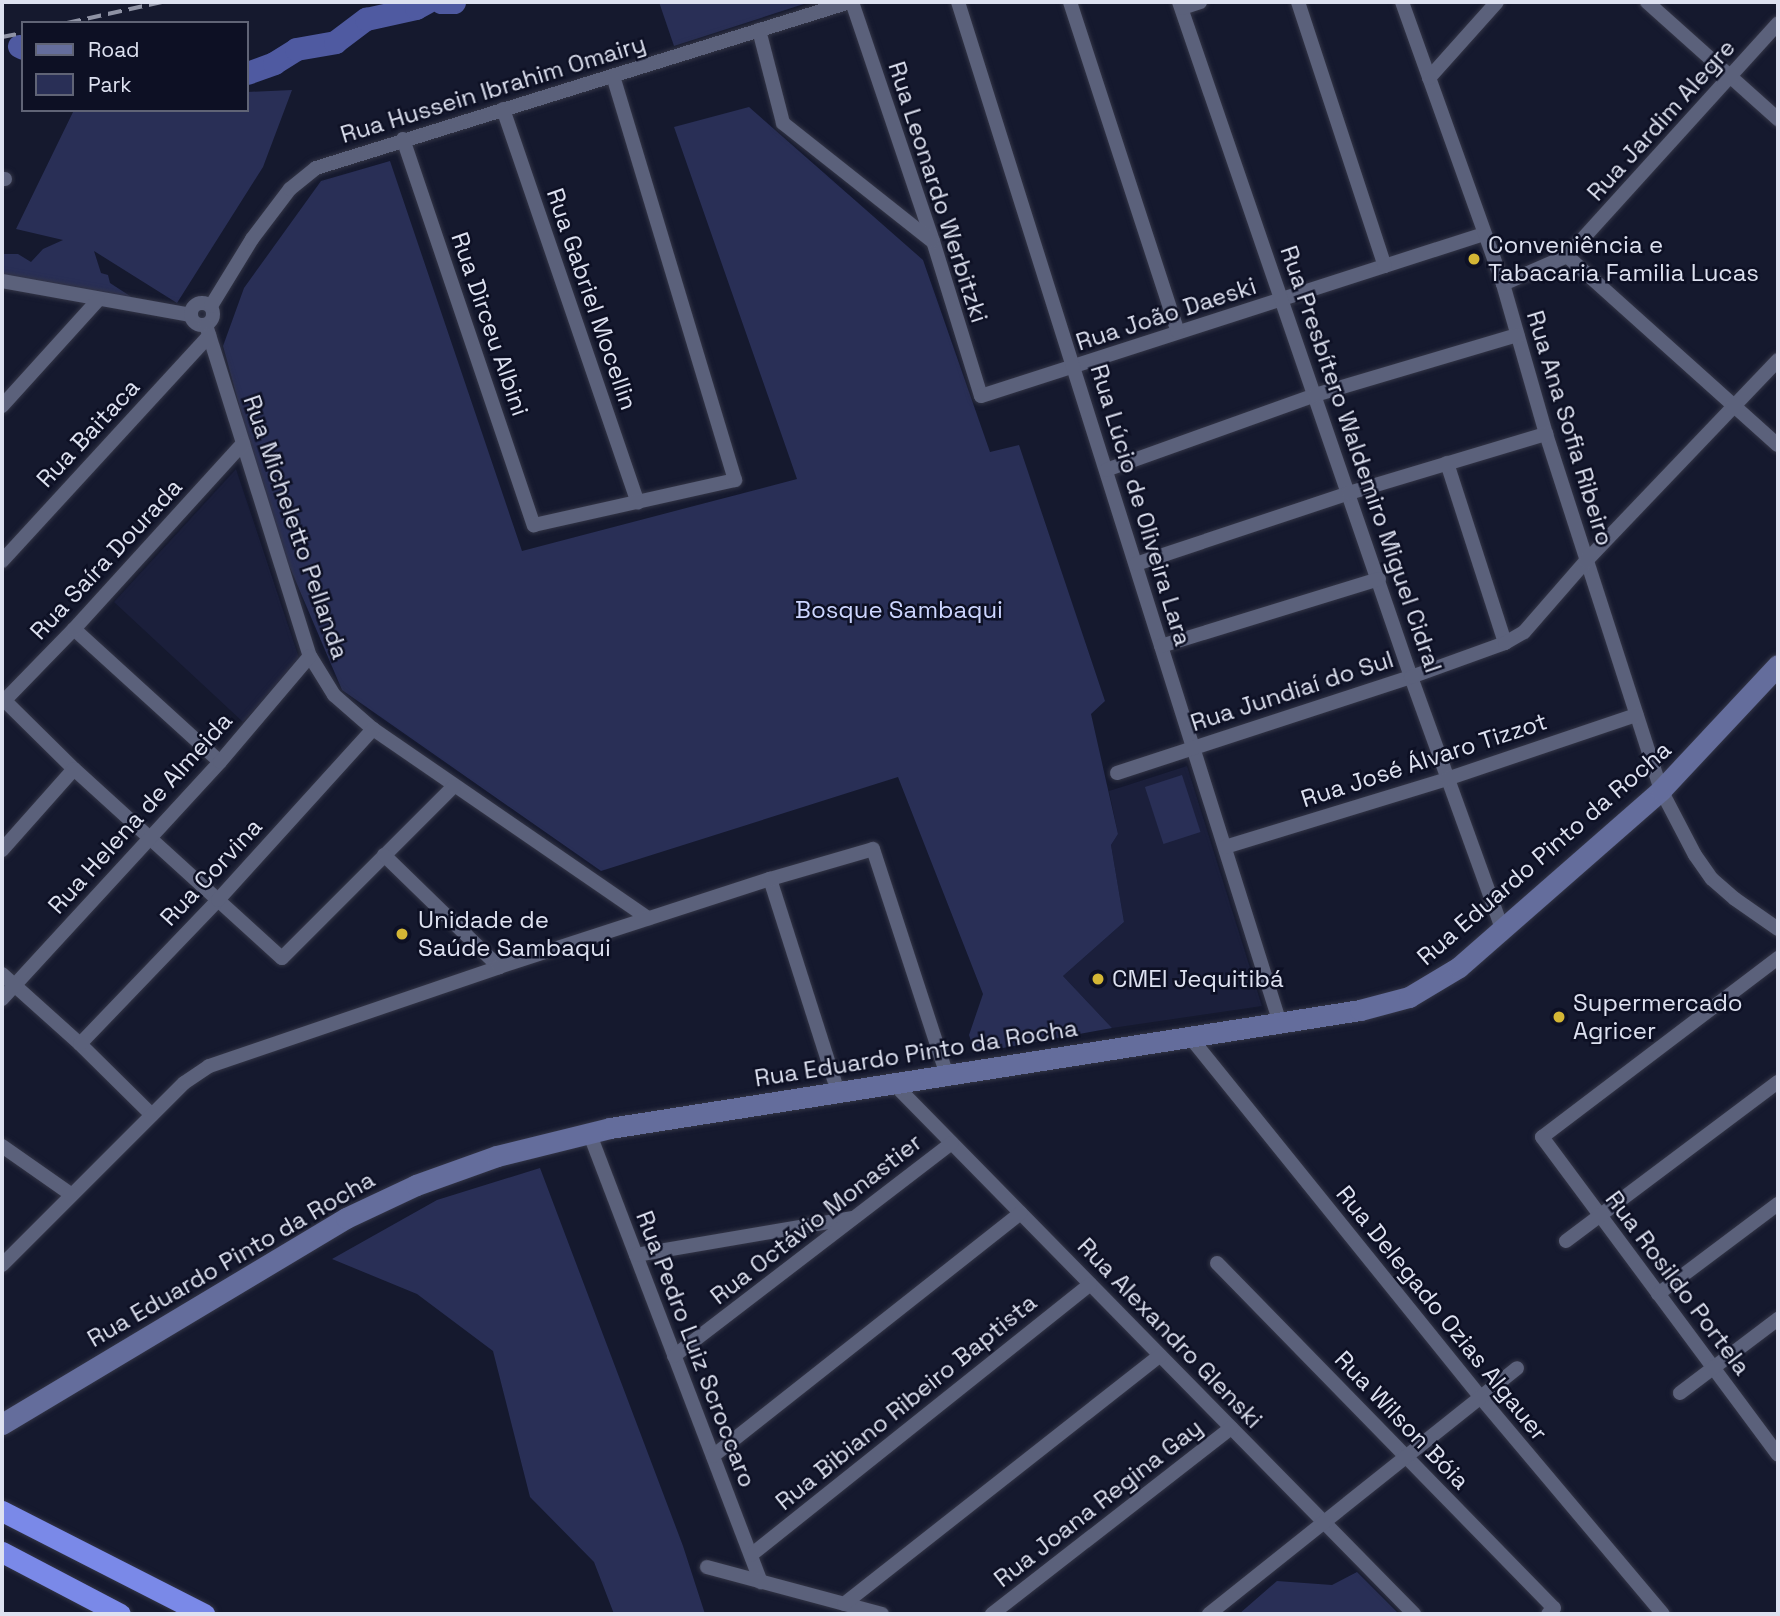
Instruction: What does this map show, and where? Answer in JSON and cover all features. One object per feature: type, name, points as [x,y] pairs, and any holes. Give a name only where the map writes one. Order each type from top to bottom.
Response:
[{"type":"highway","points":[[2,1511],[204,1614]]},
{"type":"highway","points":[[2,1552],[120,1614]]},
{"type":"main road","name":"Rua Eduardo Pinto da Rocha","points":[[2,1424],[346,1218],[456,1169],[589,1132],[1368,1009],[1409,997],[1444,978],[1661,790],[1778,665]]},
{"type":"street","name":"Rua Hussein Ibrahim Omairy","points":[[211,306],[252,239],[290,189],[316,168],[402,139],[851,2]]},
{"type":"street","name":"Rua Leonardo Werbitzki","points":[[851,2],[933,241],[981,396]]},
{"type":"street","name":"Rua Lúcio de Oliveira Lara","points":[[958,2],[1280,1023]]},
{"type":"street","points":[[1070,2],[1178,332]]},
{"type":"street","points":[[1180,5],[1200,2]]},
{"type":"street","points":[[1298,2],[1385,266]]},
{"type":"street","name":"Rua Ana Sofia Ribeiro","points":[[1402,2],[1503,284],[1546,434],[1661,790],[1695,856],[1712,879],[1778,929]]},
{"type":"street","points":[[1429,78],[1497,2]]},
{"type":"street","points":[[1647,2],[1778,119]]},
{"type":"street","name":"Rua Presbítero Waldemiro Miguel Cidral","points":[[1180,5],[1411,677],[1502,929]]},
{"type":"street","name":"Rua Jardim Alegre","points":[[1503,284],[1567,256],[1778,23]]},
{"type":"street","points":[[759,30],[783,123],[933,241]]},
{"type":"street","points":[[613,76],[735,480],[638,503]]},
{"type":"street","name":"Rua Gabriel Mocellin","points":[[503,110],[638,503]]},
{"type":"street","name":"Rua Dirceu Albini","points":[[402,139],[534,525],[638,503]]},
{"type":"street","name":"Rua João Daeski","points":[[981,396],[1484,234]]},
{"type":"street","points":[[1567,256],[1778,445]]},
{"type":"street","points":[[2,281],[191,315]]},
{"type":"street","points":[[2,407],[98,300]]},
{"type":"street","points":[[196,304],[211,306],[214,317],[207,330],[194,322],[191,315],[196,304]]},
{"type":"street","name":"Rua Micheletto Pellanda","points":[[207,330],[310,656],[334,695],[373,729],[648,918]]},
{"type":"street","name":"Rua Baitaca","points":[[2,561],[207,330]]},
{"type":"street","points":[[1106,470],[1315,395],[1517,335]]},
{"type":"street","name":"Rua Jundiaí do Sul","points":[[1117,773],[1411,677],[1505,643],[1524,632],[1586,561],[1737,406],[1778,360]]},
{"type":"street","points":[[1136,564],[1349,492],[1546,434]]},
{"type":"street","name":"Rua Saíra Dourada","points":[[3,700],[74,629],[243,443]]},
{"type":"street","points":[[1447,463],[1505,643]]},
{"type":"street","points":[[1161,646],[1378,579]]},
{"type":"street","points":[[74,629],[220,762]]},
{"type":"street","name":"Rua Helena de Almeida","points":[[2,999],[220,762],[310,656]]},
{"type":"street","points":[[3,700],[74,769],[282,958],[454,786]]},
{"type":"street","name":"Rua José Álvaro Tizzot","points":[[1225,847],[1447,779],[1636,715]]},
{"type":"street","name":"Rua Corvina","points":[[80,1044],[218,900],[373,729]]},
{"type":"street","points":[[2,850],[74,769]]},
{"type":"street","points":[[2,1265],[195,1074],[220,1061],[769,878],[873,849],[947,1075]]},
{"type":"street","points":[[384,856],[499,967]]},
{"type":"street","points":[[769,878],[838,1092]]},
{"type":"street","name":"Rua Rosildo Portela","points":[[1778,958],[1542,1137],[1778,1455]]},
{"type":"street","points":[[2,974],[80,1044],[152,1115]]},
{"type":"street","name":"Rua Delegado Ozias Algauer","points":[[1190,1037],[1481,1398],[1663,1614]]},
{"type":"street","points":[[1566,1241],[1778,1082]]},
{"type":"street","name":"Rua Alexandro Glenski","points":[[893,1083],[1414,1614]]},
{"type":"street","name":"Rua Pedro Luiz Scroccaro","points":[[589,1132],[761,1582]]},
{"type":"street","name":"Rua Octávio Monastier","points":[[674,1356],[952,1143]]},
{"type":"street","points":[[2,1146],[72,1195]]},
{"type":"street","points":[[1658,1294],[1778,1204]]},
{"type":"street","points":[[713,1457],[1021,1213]]},
{"type":"street","points":[[636,1255],[855,1218]]},
{"type":"street","name":"Rua Wilson Bóia","points":[[1217,1264],[1406,1457],[1551,1611]]},
{"type":"street","name":"Rua Bibiano Ribeiro Baptista","points":[[751,1555],[1090,1284]]},
{"type":"street","points":[[1680,1393],[1778,1320]]},
{"type":"street","points":[[844,1604],[1160,1355]]},
{"type":"street","points":[[1209,1614],[1517,1368]]},
{"type":"street","name":"Rua Joana Regina Gay","points":[[992,1614],[1231,1428]]},
{"type":"street","points":[[707,1567],[882,1614]]},
{"type":"shaded area","points":[[236,469],[300,661],[243,722],[114,602]]},
{"type":"shaded area","points":[[1187,766],[1262,1006],[1112,1028],[1063,976],[1124,922],[1111,845],[1118,834],[1109,791]]},
{"type":"green space","points":[[659,2],[810,2],[674,46]]},
{"type":"green space","points":[[292,90],[263,167],[177,303],[94,251],[101,273],[108,275],[110,283],[133,298],[2,275],[2,254],[18,254],[31,262],[43,249],[63,240],[16,229],[73,112],[248,112],[248,92]]},
{"type":"green space","name":"Bosque Sambaqui","points":[[749,107],[923,260],[990,452],[1019,445],[1105,701],[1091,714],[1118,834],[1111,845],[1124,922],[1063,976],[1112,1028],[975,1053],[969,1035],[983,994],[898,777],[601,871],[342,690],[271,523],[223,346],[244,288],[321,181],[390,161],[522,551],[797,479],[674,127]]},
{"type":"green space","points":[[1182,775],[1201,832],[1163,844],[1145,787]]},
{"type":"green space","points":[[540,1168],[683,1546],[705,1614],[614,1614],[594,1562],[530,1497],[493,1351],[417,1294],[332,1259],[437,1200]]},
{"type":"green space","points":[[1357,1572],[1399,1614],[1239,1614],[1277,1581],[1332,1585]]},
{"type":"waterway","points":[[248,73],[274,63],[296,49],[335,42],[366,19],[416,8],[427,2]]},
{"type":"waterway","points":[[441,2],[454,2]]},
{"type":"railway","points":[[76,21],[162,2]]},
{"type":"railway","points":[[2,37],[21,33]]},
{"type":"place","name":"Conveniência e Tabacaria Familia Lucas","points":[[1474,259]]},
{"type":"place","name":"Unidade de Saúde Sambaqui","points":[[402,934]]},
{"type":"place","name":"CMEI Jequitibá","points":[[1098,979]]},
{"type":"place","name":"Supermercado Agricer","points":[[1559,1017]]}]
